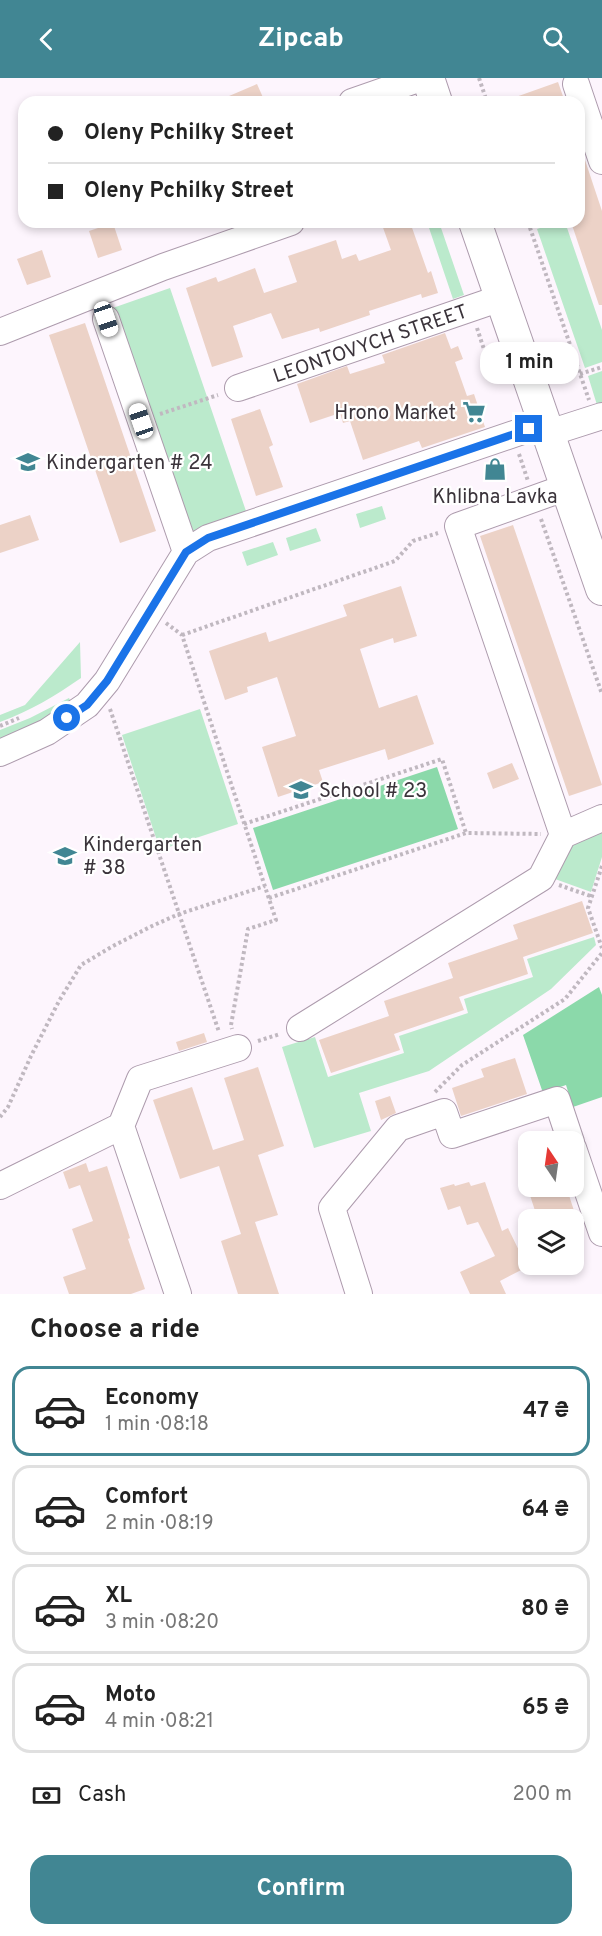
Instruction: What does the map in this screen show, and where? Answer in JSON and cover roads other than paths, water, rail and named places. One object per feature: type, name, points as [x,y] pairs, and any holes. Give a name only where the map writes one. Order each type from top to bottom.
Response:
[{"type":"main road","points":[[428,78],[434,96]]},
{"type":"main road","points":[[478,228],[602,589]]},
{"type":"street","points":[[369,96],[421,78]]},
{"type":"street","points":[[576,84],[580,96]]},
{"type":"street","points":[[585,111],[602,161]]},
{"type":"street","points":[[0,332],[163,267],[274,228]]},
{"type":"street","name":"LEONTOVYCH STREET","points":[[238,388],[501,298]]},
{"type":"street","points":[[106,319],[186,552]]},
{"type":"street","points":[[0,753],[47,732],[87,705],[107,681],[186,552],[208,538],[547,428],[598,417]]},
{"type":"street","points":[[563,835],[458,526],[567,487]]},
{"type":"street","points":[[300,1028],[541,878],[563,835],[602,818]]},
{"type":"street","points":[[178,1294],[121,1126],[140,1079],[232,1050]]},
{"type":"street","points":[[359,1294],[332,1208],[398,1128],[444,1112],[452,1135],[557,1100],[567,1131]]},
{"type":"street","points":[[0,1186],[121,1126]]},
{"type":"street","points":[[584,1180],[602,1233]]},
{"type":"place","name":"Hrono Market","points":[[474,412]]},
{"type":"place","name":"Kindergarten # 24","points":[[28,462]]},
{"type":"place","name":"Khlibna Lavka","points":[[495,469]]},
{"type":"place","name":"School # 23","points":[[301,790]]},
{"type":"place","name":"Kindergarten # 38","points":[[65,856]]}]
